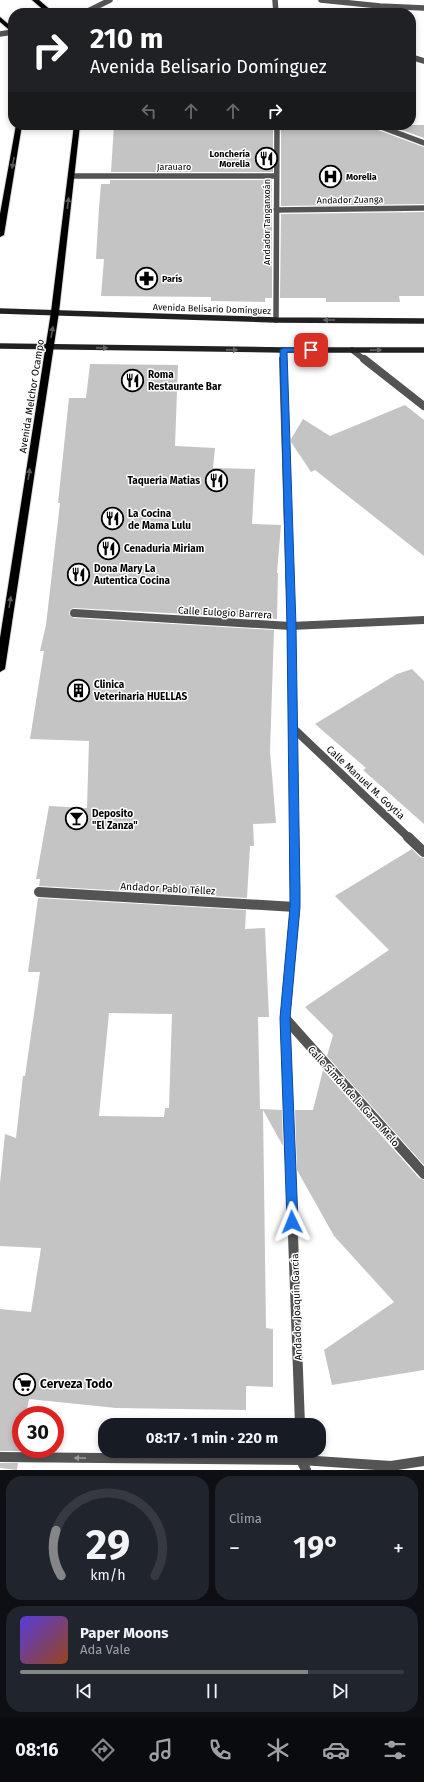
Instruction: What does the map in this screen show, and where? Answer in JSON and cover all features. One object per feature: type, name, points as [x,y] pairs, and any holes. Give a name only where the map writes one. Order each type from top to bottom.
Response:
[{"type":"main road","points":[[35,0],[45,8]]},
{"type":"main road","points":[[0,19],[8,26]]},
{"type":"main road","points":[[0,235],[18,130]]},
{"type":"main road","name":"Avenida Melchor Ocampo","points":[[0,669],[55,312],[77,130]]},
{"type":"street","points":[[94,8],[110,0]]},
{"type":"street","points":[[322,0],[380,6],[424,8]]},
{"type":"street","points":[[362,0],[380,6]]},
{"type":"street","name":"Andador Tanganxoán","points":[[276,320],[277,130]]},
{"type":"street","points":[[390,130],[424,142]]},
{"type":"street","name":"Jarauaro","points":[[72,176],[276,176]]},
{"type":"street","name":"Andador Zuanga","points":[[276,210],[424,208]]},
{"type":"street","name":"Avenida Belisario Domínguez","points":[[0,311],[276,320],[424,321]]},
{"type":"street","points":[[0,346],[283,350],[424,350]]},
{"type":"street","name":"Andador Joaquín García","points":[[283,350],[291,626],[295,907],[285,1018],[300,1418]]},
{"type":"street","points":[[352,350],[424,406]]},
{"type":"street","name":"Calle Eulogio Barrera","points":[[74,613],[291,626],[424,620]]},
{"type":"street","name":"Calle Manuel M. Goytia","points":[[293,728],[424,852]]},
{"type":"street","name":"Andador Pablo Téllez","points":[[39,892],[295,907]]},
{"type":"street","name":"Calle Simón de la Garza Melo","points":[[285,1018],[424,1174]]},
{"type":"street","points":[[0,1458],[303,1460],[391,1466],[424,1461]]},
{"type":"building","points":[[416,125],[424,125],[424,138],[402,130],[416,130]]},
{"type":"building","points":[[114,130],[273,130],[273,172],[111,172]]},
{"type":"building","points":[[281,130],[378,130],[424,147],[424,204],[281,206]]},
{"type":"building","points":[[110,180],[272,180],[272,298],[265,298],[265,302],[211,301],[211,297],[101,296],[104,259],[96,259],[99,208],[101,184],[110,184]]},
{"type":"building","points":[[424,212],[424,296],[399,296],[400,302],[326,302],[326,298],[280,298],[281,214]]},
{"type":"building","points":[[90,364],[178,365],[175,446],[215,448],[213,468],[255,469],[252,524],[281,525],[277,573],[277,619],[74,608],[69,612],[70,616],[74,618],[274,630],[270,751],[276,823],[253,824],[254,846],[250,846],[247,898],[39,886],[40,879],[36,879],[49,806],[87,808],[89,741],[30,739],[44,651],[40,651],[46,625],[60,503],[58,503],[69,398],[86,398]]},
{"type":"building","points":[[405,405],[424,420],[424,556],[315,470],[311,472],[291,442],[291,439],[303,419],[330,436]]},
{"type":"building","points":[[412,669],[424,681],[424,824],[363,770],[366,768],[315,724],[397,674]]},
{"type":"building","points":[[412,849],[420,857],[424,858],[424,1165],[327,1056],[333,1035],[305,1007],[389,950],[335,896]]},
{"type":"building","points":[[38,898],[246,910],[245,929],[265,928],[269,1017],[258,1017],[260,1109],[282,1110],[283,1146],[263,1110],[266,1328],[273,1329],[273,1387],[246,1386],[246,1410],[116,1408],[29,1399],[28,1406],[12,1406],[12,1451],[0,1451],[0,1309],[31,1312],[41,1248],[0,1246],[0,1183],[5,1134],[16,1138],[23,1076],[25,1076],[40,972],[28,972]],"holes":[[[109,1013],[172,1014],[169,1108],[165,1108],[164,1117],[99,1116]]]},
{"type":"building","points":[[323,1070],[419,1178],[424,1180],[424,1370],[332,1385],[324,1350],[394,1302],[334,1236],[297,1170],[295,1110],[313,1110]]},
{"type":"building","points":[[0,1463],[18,1463],[17,1470],[0,1468]]},
{"type":"place","name":"Lonchería Morelia","points":[[266,159]]},
{"type":"place","name":"Morelia","points":[[331,177]]},
{"type":"place","name":"París","points":[[147,279]]},
{"type":"place","name":"Roma Restaurante Bar","points":[[133,380]]},
{"type":"place","name":"Taqueria Matias","points":[[216,480]]},
{"type":"place","name":"La Cocina de Mama Lulu","points":[[112,519]]},
{"type":"place","name":"Cenaduria Miriam","points":[[109,548]]},
{"type":"place","name":"Dona Mary La Autentica Cocina","points":[[79,574]]},
{"type":"place","name":"Clinica Veterinaria HUELLAS","points":[[79,690]]},
{"type":"place","name":"Deposito \"El Zanza\"","points":[[76,819]]},
{"type":"place","name":"Cerveza Todo","points":[[25,1384]]},
{"type":"route","points":[[292,1222],[285,1018],[295,892],[291,626],[283,350],[311,350]]}]
